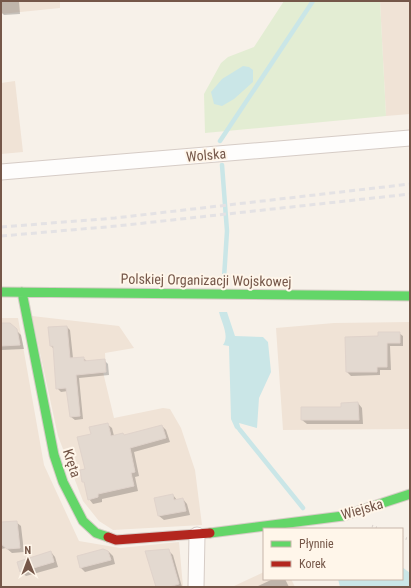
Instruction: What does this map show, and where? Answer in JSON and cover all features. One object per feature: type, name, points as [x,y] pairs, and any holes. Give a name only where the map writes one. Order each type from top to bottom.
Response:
[{"type":"street","name":"Wolska","points":[[1,172],[410,138]]},
{"type":"street","name":"Polskiej Organizacji Wojskowej","points":[[1,292],[410,296]]},
{"type":"street","name":"Kręta","points":[[22,292],[54,455],[63,482],[82,521],[96,533],[116,540],[197,535]]},
{"type":"street","name":"Wiejska","points":[[197,535],[343,516],[408,500]]},
{"type":"street","points":[[196,587],[197,535]]},
{"type":"shaded area","points":[[1,1],[60,1],[60,8],[1,14]]},
{"type":"shaded area","points":[[380,1],[410,1],[410,114],[386,116]]},
{"type":"shaded area","points":[[15,81],[23,152],[1,154],[1,83]]},
{"type":"shaded area","points":[[32,316],[119,326],[134,348],[105,353],[106,372],[103,372],[114,418],[163,408],[170,409],[181,428],[195,470],[202,525],[113,530],[99,521],[83,501],[58,436]]},
{"type":"shaded area","points":[[1,318],[18,318],[44,465],[79,541],[120,548],[179,542],[183,587],[1,587]]},
{"type":"shaded area","points":[[410,322],[410,429],[283,430],[276,328],[334,323]]},
{"type":"shaded area","points":[[263,572],[263,580],[292,580],[295,587],[232,587]]},
{"type":"green space","points":[[284,1],[380,1],[386,116],[205,133],[204,94],[221,63],[228,57],[254,47]]},
{"type":"water","points":[[243,66],[249,67],[253,70],[253,82],[234,99],[222,106],[214,104],[211,92],[222,79]]},
{"type":"water","points":[[219,312],[227,312],[235,336],[263,337],[268,342],[271,372],[259,398],[257,428],[239,423],[243,435],[235,428],[231,419],[229,346],[223,345],[226,337]]},
{"type":"water","points":[[403,568],[410,573],[410,587],[340,587],[338,580],[403,580]]},
{"type":"building","points":[[1,323],[10,323],[17,329],[20,345],[1,346]]},
{"type":"building","points":[[67,326],[70,358],[84,357],[84,361],[105,359],[106,372],[76,375],[80,416],[70,417],[66,388],[56,389],[53,346],[50,346],[48,327]]},
{"type":"building","points":[[378,332],[400,332],[400,343],[387,343],[387,367],[377,367],[377,372],[346,372],[345,337],[378,336]]},
{"type":"building","points":[[358,402],[359,420],[301,420],[301,407],[341,407],[341,403]]},
{"type":"building","points":[[108,423],[111,436],[123,433],[124,435],[162,425],[166,438],[130,448],[135,472],[131,473],[134,486],[98,494],[98,497],[88,500],[84,482],[82,482],[80,470],[85,469],[77,437],[91,434],[89,427]]},
{"type":"building","points":[[173,494],[174,500],[183,498],[186,511],[158,516],[154,498]]},
{"type":"building","points":[[17,521],[20,548],[7,549],[1,544],[1,522]]},
{"type":"building","points":[[103,549],[108,551],[111,560],[80,568],[77,556]]},
{"type":"building","points":[[169,549],[179,584],[169,587],[156,587],[145,551]]},
{"type":"building","points":[[51,551],[54,562],[20,572],[17,562]]},
{"type":"waterway","points":[[220,141],[313,1]]},
{"type":"waterway","points":[[222,165],[227,231],[224,278]]},
{"type":"waterway","points":[[240,430],[303,508]]},
{"type":"railway","points":[[1,227],[115,218],[410,184]]},
{"type":"railway","points":[[1,236],[117,226],[410,194]]},
{"type":"traffic: fast","points":[[1,292],[410,296]]},
{"type":"traffic: fast","points":[[22,292],[54,455],[63,482],[83,521],[96,533],[108,537]]},
{"type":"traffic: fast","points":[[210,533],[343,516],[410,494]]},
{"type":"traffic: jam","points":[[108,537],[116,540],[210,533]]}]
